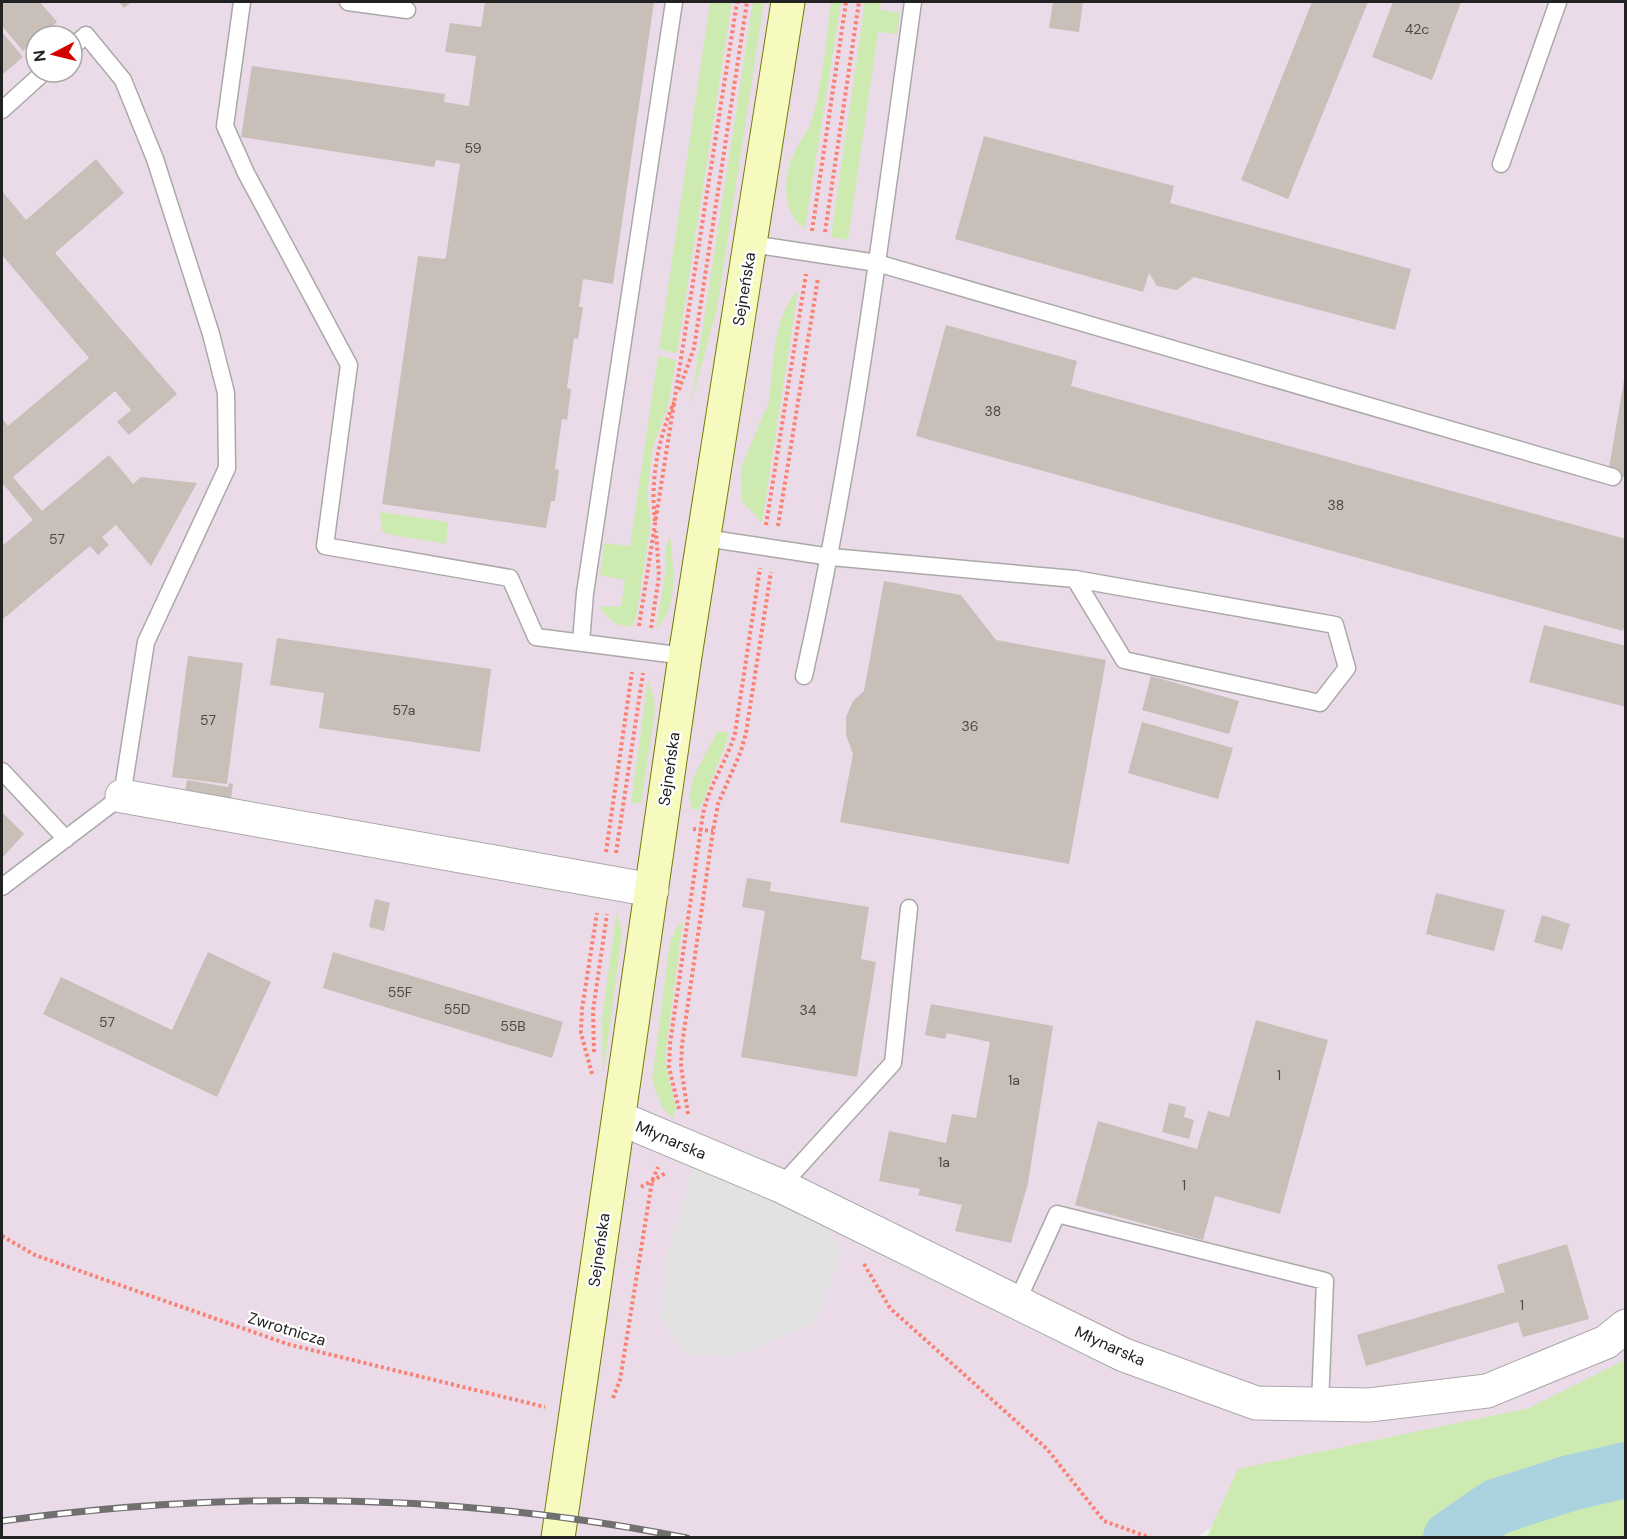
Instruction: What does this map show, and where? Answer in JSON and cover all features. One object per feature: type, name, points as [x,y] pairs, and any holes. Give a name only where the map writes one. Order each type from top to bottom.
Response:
[{"type":"street","name":"Sejneńska","points":[[558,1538],[685,656],[752,244],[788,2]]},
{"type":"street","points":[[122,796],[652,890]]},
{"type":"street","name":"Młynarska","points":[[619,1118],[781,1186],[1124,1354],[1256,1403],[1369,1405],[1487,1391],[1606,1342],[1626,1326]]},
{"type":"lane","points":[[242,2],[225,126],[246,173],[349,365],[325,546],[510,578],[536,637],[685,656]]},
{"type":"lane","points":[[348,2],[407,10]]},
{"type":"lane","points":[[581,642],[585,594],[674,2]]},
{"type":"lane","points":[[804,676],[831,557],[877,263],[912,2]]},
{"type":"lane","points":[[1501,164],[1558,2]]},
{"type":"lane","points":[[2,887],[122,796],[146,642],[227,468],[226,393],[211,334],[155,159],[123,80],[86,35],[84,37]]},
{"type":"lane","points":[[2,110],[31,84]]},
{"type":"lane","points":[[752,244],[877,263],[1613,477]]},
{"type":"lane","points":[[705,538],[831,557],[1074,579],[1335,626],[1347,668],[1320,703],[1124,660],[1074,579]]},
{"type":"lane","points":[[2,771],[66,839]]},
{"type":"lane","points":[[781,1186],[893,1063],[909,908]]},
{"type":"lane","points":[[1017,1302],[1057,1214],[1325,1281],[1320,1404]]},
{"type":"path","points":[[619,1118],[596,1092],[581,1025],[607,882],[641,650],[655,526],[737,2]]},
{"type":"path","points":[[596,1092],[593,1011],[607,882],[641,650],[659,576],[660,559],[652,493],[660,443],[676,397],[689,369],[694,348],[747,2]]},
{"type":"path","points":[[609,1392],[608,1405],[620,1380],[652,1181],[674,1141],[689,1120],[681,1066],[682,1045],[718,804],[741,752],[746,733],[769,547],[815,254],[846,2]]},
{"type":"path","points":[[640,1188],[668,1172],[674,1141],[679,1106],[669,1067],[670,1044],[703,814],[711,788],[735,733],[769,547],[815,254],[859,2]]},
{"type":"path","name":"Zwrotnicza","points":[[2,1236],[35,1255],[287,1344],[575,1414]]},
{"type":"path","points":[[861,1260],[890,1308],[1047,1449],[1104,1521],[1151,1538]]},
{"type":"shaded area","points":[[2,2],[1625,2],[1625,1409],[1239,1511],[1196,1537],[2,1538]]},
{"type":"shaded area","points":[[693,1167],[821,1222],[842,1251],[816,1323],[732,1357],[686,1354],[659,1319],[668,1251]]},
{"type":"green space","points":[[710,2],[732,2],[677,353],[659,349]]},
{"type":"green space","points":[[753,2],[764,2],[717,309],[691,404]]},
{"type":"green space","points":[[831,2],[841,2],[805,228],[792,214],[786,194],[786,183],[790,162],[813,116],[822,74]]},
{"type":"green space","points":[[865,2],[881,2],[880,10],[900,13],[897,34],[878,32],[848,240],[831,237]]},
{"type":"green space","points":[[798,290],[762,523],[742,501],[741,468],[768,407],[778,330],[789,302]]},
{"type":"green space","points":[[658,356],[676,360],[668,406],[653,447],[647,495],[651,521],[636,618],[630,627],[613,621],[599,607],[621,606],[625,580],[600,575],[604,543],[630,546]]},
{"type":"green space","points":[[380,512],[448,522],[446,544],[387,534],[382,530]]},
{"type":"green space","points":[[670,536],[672,597],[664,619],[656,629],[666,569],[665,549]]},
{"type":"green space","points":[[648,679],[654,698],[655,712],[641,803],[631,803]]},
{"type":"green space","points":[[717,731],[728,733],[729,736],[701,806],[697,810],[692,809],[690,799],[694,779]]},
{"type":"green space","points":[[617,910],[622,934],[603,1077],[602,1018]]},
{"type":"green space","points":[[683,920],[665,1059],[676,1108],[673,1119],[662,1107],[652,1080],[670,943]]},
{"type":"green space","points":[[1625,1360],[1625,1537],[1207,1537],[1238,1469],[1529,1408]]},
{"type":"building","points":[[2,2],[40,2],[57,22],[55,24],[24,24],[23,51],[2,26]]},
{"type":"building","points":[[119,2],[131,2],[124,8]]},
{"type":"building","points":[[485,2],[654,2],[613,284],[583,279],[579,307],[583,307],[578,339],[574,338],[567,388],[571,389],[567,420],[562,419],[555,469],[559,470],[555,501],[551,501],[546,528],[382,504],[418,256],[445,259],[446,257],[460,164],[436,160],[434,167],[241,137],[252,66],[445,94],[444,102],[469,106],[476,56],[445,52],[450,23],[481,27]]},
{"type":"building","points":[[1053,2],[1083,2],[1079,32],[1049,28]]},
{"type":"building","points":[[1312,2],[1368,2],[1288,199],[1241,180]]},
{"type":"building","points":[[1393,2],[1461,2],[1432,80],[1372,57]]},
{"type":"building","points":[[2,32],[23,57],[2,75]]},
{"type":"building","points":[[984,136],[1174,186],[1170,203],[1411,269],[1395,330],[1194,277],[1177,290],[1157,286],[1149,273],[1143,292],[955,239]]},
{"type":"building","points":[[96,159],[124,193],[55,253],[177,394],[129,435],[117,422],[131,410],[115,391],[13,477],[42,511],[109,455],[133,484],[141,477],[197,483],[151,566],[116,525],[102,537],[109,545],[98,555],[90,546],[2,620],[2,546],[33,520],[4,485],[2,487],[2,418],[8,426],[89,358],[2,255],[2,191],[26,220]]},
{"type":"building","points":[[946,325],[1077,361],[1071,386],[1626,539],[1626,620],[1623,631],[916,436]]},
{"type":"building","points":[[1624,380],[1626,380],[1626,477],[1608,474]]},
{"type":"building","points":[[884,581],[961,595],[996,640],[1106,660],[1069,864],[840,822],[853,754],[846,735],[846,717],[853,701],[864,691]]},
{"type":"building","points":[[1544,625],[1626,646],[1626,707],[1529,682]]},
{"type":"building","points":[[277,638],[491,669],[480,752],[319,728],[324,693],[270,685]]},
{"type":"building","points":[[188,656],[243,663],[227,784],[172,777]]},
{"type":"building","points":[[1151,676],[1239,701],[1229,734],[1142,710]]},
{"type":"building","points":[[1142,722],[1233,748],[1218,799],[1128,773]]},
{"type":"building","points":[[187,780],[228,787],[229,783],[233,784],[230,807],[184,796]]},
{"type":"building","points":[[2,812],[24,834],[2,858]]},
{"type":"building","points":[[747,878],[771,882],[770,891],[869,907],[861,959],[876,962],[857,1077],[741,1057],[765,911],[742,907]]},
{"type":"building","points":[[1436,893],[1505,910],[1494,951],[1426,934]]},
{"type":"building","points":[[375,899],[390,903],[384,931],[369,927]]},
{"type":"building","points":[[1542,915],[1570,924],[1562,950],[1534,942]]},
{"type":"building","points":[[208,952],[271,982],[217,1097],[43,1014],[61,977],[172,1030]]},
{"type":"building","points":[[333,952],[563,1022],[552,1058],[323,988]]},
{"type":"building","points":[[931,1004],[1053,1026],[1028,1183],[1011,1243],[955,1231],[962,1205],[918,1195],[920,1189],[879,1181],[889,1131],[946,1143],[952,1114],[976,1118],[990,1042],[947,1033],[945,1039],[925,1035]]},
{"type":"building","points":[[1256,1020],[1328,1040],[1280,1214],[1215,1196],[1203,1240],[1075,1205],[1098,1121],[1197,1149],[1208,1111],[1229,1117]]},
{"type":"building","points":[[1169,1103],[1186,1107],[1184,1117],[1194,1120],[1189,1139],[1162,1132]]},
{"type":"building","points":[[1567,1244],[1589,1319],[1523,1337],[1518,1322],[1366,1366],[1357,1335],[1505,1292],[1497,1265]]},
{"type":"waterway","points":[[1451,1538],[1496,1507],[1570,1483],[1626,1470]]},
{"type":"railway","points":[[2,1521],[173,1504],[345,1501],[517,1512],[602,1523],[687,1538]]}]
